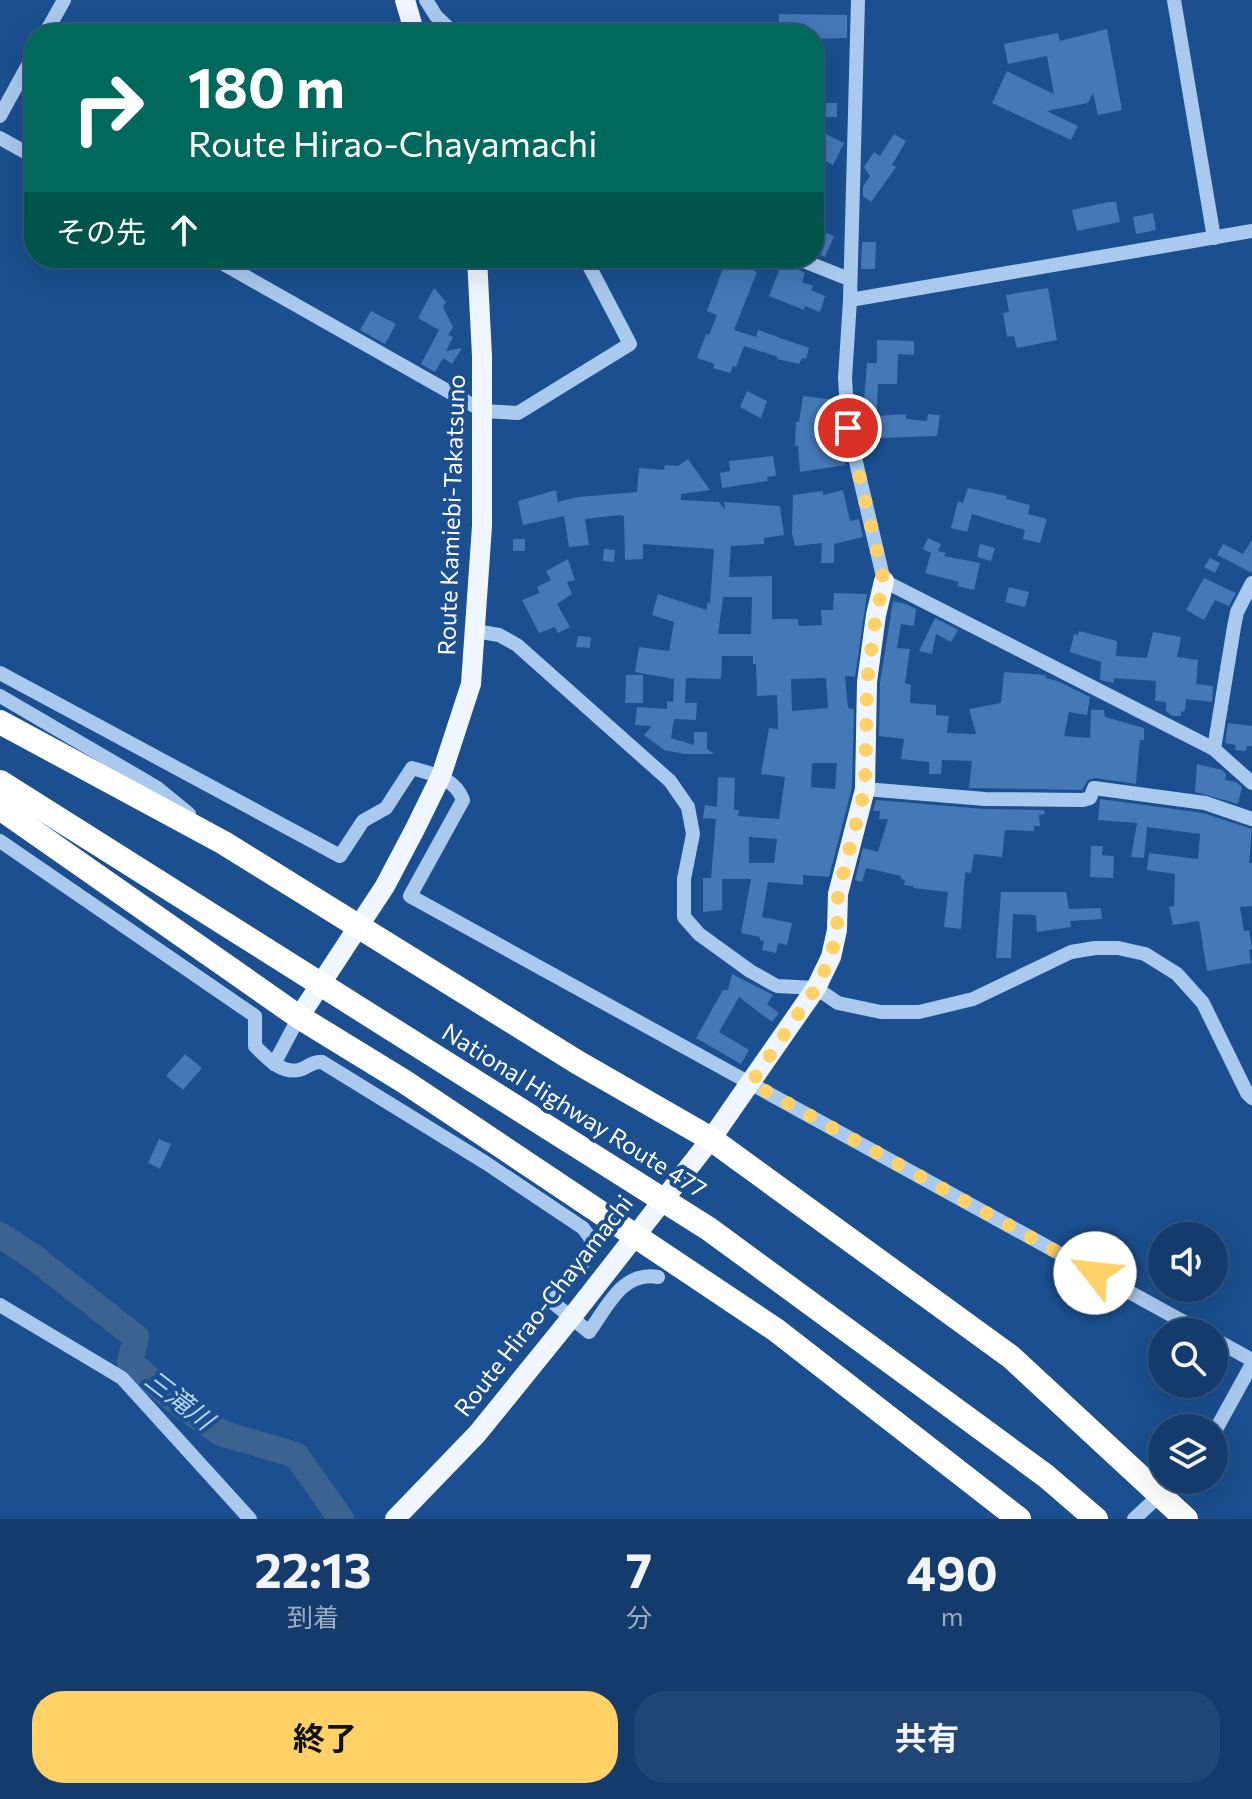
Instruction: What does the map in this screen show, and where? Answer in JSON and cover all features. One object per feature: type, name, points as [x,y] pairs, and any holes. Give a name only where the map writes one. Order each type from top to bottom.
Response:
[{"type":"highway","points":[[0,722],[224,843],[577,1062],[711,1139],[1011,1357],[1148,1470]]},
{"type":"highway","name":"National Highway Route 477","points":[[0,782],[709,1229],[1046,1476],[1092,1516]]},
{"type":"highway","points":[[0,808],[299,1017],[405,1082],[776,1330],[1019,1519]]},
{"type":"highway","points":[[1173,1494],[1186,1519]]},
{"type":"main road","points":[[405,0],[412,24]]},
{"type":"main road","name":"Route Kamiebi-Takatsuno","points":[[299,1017],[385,886],[441,776],[471,684],[482,526],[483,411],[477,268]]},
{"type":"main road","name":"Route Hirao-Chayamachi","points":[[396,1519],[477,1434],[571,1318],[711,1139],[816,988],[831,957],[837,930],[838,894],[865,789],[867,682],[884,581]]},
{"type":"street","points":[[51,24],[64,0]]},
{"type":"street","points":[[426,0],[444,24]]},
{"type":"street","points":[[858,0],[845,378],[848,428],[884,581],[1214,749],[1252,783]]},
{"type":"street","points":[[1174,0],[1214,238]]},
{"type":"street","points":[[0,116],[24,72]]},
{"type":"street","points":[[0,138],[24,151]]},
{"type":"street","points":[[850,300],[1252,231]]},
{"type":"street","points":[[231,268],[483,411],[518,413],[630,344],[590,268]]},
{"type":"street","points":[[818,268],[849,279]]},
{"type":"street","points":[[1214,749],[1237,612],[1252,583]]},
{"type":"street","points":[[475,631],[499,635],[517,645],[670,781],[688,807],[693,834],[684,879],[684,917],[699,934],[750,971],[777,986],[816,988],[838,1003],[881,1012],[919,1012],[973,999],[1071,952],[1106,948],[1145,954],[1177,974],[1203,1003],[1252,1098]]},
{"type":"street","points":[[0,673],[340,856],[363,821],[386,808],[412,768],[441,776],[459,789],[463,800],[410,896],[1177,1318]]},
{"type":"street","points":[[0,696],[156,787],[224,843]]},
{"type":"street","points":[[865,789],[985,799],[1083,800],[1090,798],[1094,788],[1205,803],[1252,819]]},
{"type":"street","points":[[0,841],[255,1016],[255,1046],[274,1064],[288,1070],[300,1070],[313,1061],[322,1062],[486,1163],[583,1228],[591,1239],[589,1256],[551,1301],[589,1332],[626,1283],[642,1275],[658,1277]]},
{"type":"street","points":[[274,1064],[299,1017]]},
{"type":"street","points":[[0,1305],[122,1378],[250,1519]]},
{"type":"street","points":[[1224,1414],[1252,1362],[1228,1347]]},
{"type":"street","points":[[1134,1519],[1161,1494]]},
{"type":"building","points":[[779,14],[847,15],[847,38],[824,39],[824,24],[779,24]]},
{"type":"building","points":[[1107,29],[1122,110],[1098,115],[1093,93],[1088,103],[1047,111],[1078,126],[1071,140],[992,103],[1007,71],[1054,94],[1047,56],[1008,64],[1004,44],[1058,33],[1060,41]]},
{"type":"building","points":[[824,103],[837,103],[837,117],[824,117]]},
{"type":"building","points":[[824,133],[844,143],[833,165],[824,160]]},
{"type":"building","points":[[894,134],[906,141],[892,165],[896,167],[871,202],[863,196],[863,187],[870,176],[864,167],[874,152],[880,156]]},
{"type":"building","points":[[1116,202],[1120,222],[1077,231],[1072,210]]},
{"type":"building","points":[[1153,213],[1156,230],[1136,234],[1133,217]]},
{"type":"building","points":[[824,232],[834,236],[824,257]]},
{"type":"building","points":[[862,242],[876,242],[875,269],[861,269]]},
{"type":"building","points":[[723,268],[748,268],[757,272],[734,330],[756,337],[758,330],[809,348],[806,359],[802,358],[799,364],[744,346],[736,367],[733,366],[730,373],[713,368],[715,364],[697,358],[717,315],[707,311]]},
{"type":"building","points":[[780,268],[794,268],[805,273],[802,282],[825,296],[820,312],[805,306],[804,310],[769,296]]},
{"type":"building","points":[[434,288],[446,302],[443,307],[453,327],[448,335],[453,337],[446,351],[462,348],[452,364],[443,358],[435,372],[421,364],[439,330],[418,318]]},
{"type":"building","points":[[1048,288],[1057,340],[1017,348],[1014,336],[1007,337],[1003,313],[1009,312],[1006,295]]},
{"type":"building","points":[[371,311],[396,324],[385,344],[360,330]]},
{"type":"building","points":[[877,340],[914,341],[914,355],[898,354],[897,384],[878,384],[876,426],[862,427],[867,363],[877,363]]},
{"type":"building","points":[[747,391],[767,401],[761,418],[740,407]]},
{"type":"building","points":[[803,396],[836,400],[833,429],[838,428],[846,465],[800,472],[798,446],[795,446],[796,422],[799,422]]},
{"type":"building","points":[[906,414],[906,419],[927,421],[928,414],[940,415],[937,436],[877,438],[876,416]]},
{"type":"building","points":[[773,456],[776,476],[767,477],[768,481],[722,488],[720,473],[730,471],[729,461]]},
{"type":"building","points":[[688,459],[710,490],[681,494],[681,500],[719,502],[725,510],[724,502],[780,506],[784,535],[764,538],[764,544],[731,546],[729,577],[772,576],[772,619],[798,619],[799,626],[822,625],[821,610],[833,610],[834,593],[867,594],[855,677],[845,676],[848,708],[854,709],[852,787],[829,877],[803,875],[803,885],[768,882],[762,917],[792,923],[787,945],[778,943],[776,953],[762,950],[764,941],[760,937],[741,933],[751,879],[722,879],[722,910],[703,912],[703,878],[711,878],[716,819],[703,818],[705,805],[717,807],[718,777],[735,778],[734,810],[739,810],[738,816],[779,819],[785,777],[761,774],[769,728],[778,729],[777,695],[757,696],[753,656],[722,656],[721,679],[686,678],[685,703],[697,703],[696,720],[674,719],[671,738],[694,745],[694,732],[707,732],[707,749],[714,754],[664,750],[644,735],[652,726],[635,725],[637,707],[667,709],[667,701],[673,702],[674,679],[635,672],[639,647],[669,651],[674,622],[652,615],[658,594],[707,610],[714,549],[643,544],[643,559],[625,560],[624,516],[619,515],[585,519],[589,545],[569,547],[564,516],[523,525],[518,501],[556,490],[558,502],[578,497],[637,492],[639,468],[664,470],[665,465],[678,466]],"holes":[[[723,597],[752,597],[751,634],[718,634]],[[826,678],[828,708],[792,711],[791,679]],[[812,763],[837,763],[835,789],[811,787]],[[749,837],[777,839],[774,863],[749,863]]]},
{"type":"building","points":[[968,488],[1007,496],[1006,499],[1030,505],[1028,514],[1047,519],[1040,543],[1023,539],[1025,530],[972,514],[967,532],[951,528],[958,501],[963,503]]},
{"type":"building","points":[[843,490],[850,521],[859,519],[863,537],[834,544],[834,563],[821,563],[822,543],[795,546],[792,533],[793,495],[823,491],[823,495]]},
{"type":"building","points":[[928,538],[941,544],[938,551],[946,553],[944,556],[980,563],[974,590],[957,586],[959,582],[925,573],[931,553],[923,549]]},
{"type":"building","points":[[513,539],[525,539],[525,551],[513,551]]},
{"type":"building","points":[[1252,540],[1252,573],[1217,555],[1223,544],[1243,554]]},
{"type":"building","points":[[980,544],[995,548],[991,561],[977,557]]},
{"type":"building","points":[[604,549],[615,550],[614,562],[603,561]]},
{"type":"building","points":[[1210,558],[1220,563],[1215,573],[1204,567]]},
{"type":"building","points":[[568,559],[575,580],[567,582],[572,594],[557,604],[570,627],[558,633],[555,627],[539,633],[522,600],[540,593],[537,587],[551,580],[546,571]]},
{"type":"building","points":[[1204,578],[1236,593],[1229,606],[1215,600],[1204,620],[1186,610]]},
{"type":"building","points":[[1009,587],[1029,592],[1025,607],[1005,602]]},
{"type":"building","points":[[893,601],[916,609],[914,626],[901,624],[897,648],[910,649],[905,683],[911,685],[910,703],[936,705],[936,715],[949,716],[947,733],[976,734],[969,709],[1001,703],[1004,672],[1046,675],[1046,678],[1090,697],[1087,715],[1069,712],[1064,736],[1090,738],[1091,710],[1104,710],[1105,717],[1144,728],[1136,784],[1095,778],[1088,780],[1082,790],[969,788],[972,761],[942,760],[941,774],[929,774],[929,762],[901,759],[904,739],[879,736],[880,683]]},
{"type":"building","points":[[935,618],[958,630],[951,642],[936,634],[932,654],[919,651]]},
{"type":"building","points":[[1079,631],[1117,641],[1116,656],[1147,658],[1153,632],[1181,637],[1177,657],[1198,660],[1196,684],[1213,686],[1212,702],[1186,699],[1185,711],[1181,712],[1181,716],[1172,716],[1166,711],[1166,702],[1155,701],[1156,681],[1114,678],[1114,683],[1100,680],[1101,662],[1070,652],[1074,634],[1078,635]]},
{"type":"building","points":[[578,636],[591,637],[590,648],[576,647]]},
{"type":"building","points":[[626,675],[643,675],[643,703],[625,703]]},
{"type":"building","points":[[1228,723],[1252,726],[1252,746],[1247,746],[1246,751],[1235,750],[1236,745],[1225,743]]},
{"type":"building","points":[[1197,764],[1222,770],[1226,774],[1225,780],[1242,787],[1238,804],[1195,792]]},
{"type":"building","points":[[1100,799],[1203,813],[1252,829],[1249,863],[1252,863],[1252,906],[1240,907],[1244,931],[1249,930],[1251,963],[1207,971],[1199,921],[1173,925],[1169,907],[1174,906],[1175,874],[1147,870],[1149,853],[1198,859],[1200,834],[1147,827],[1144,858],[1131,857],[1137,823],[1098,820]]},
{"type":"building","points":[[876,800],[984,809],[1044,810],[1045,814],[1039,815],[1040,826],[1034,826],[1034,831],[1005,830],[1002,857],[974,854],[971,873],[965,872],[961,929],[944,927],[948,892],[913,888],[904,885],[905,880],[901,876],[866,868],[862,882],[855,880],[863,848],[878,852],[888,819],[879,819],[880,811],[873,811]]},
{"type":"building","points":[[1091,846],[1103,846],[1102,855],[1114,856],[1113,878],[1090,877]]},
{"type":"building","points":[[1001,892],[1066,892],[1069,909],[1101,908],[1102,919],[1070,921],[1071,927],[1037,932],[1036,915],[1013,914],[1011,958],[996,958]]},
{"type":"building","points":[[732,974],[773,995],[767,1004],[779,1013],[772,1022],[739,997],[719,1032],[749,1050],[741,1064],[696,1038],[723,990],[728,990]]},
{"type":"building","points":[[185,1054],[202,1068],[183,1090],[166,1076]]},
{"type":"building","points":[[159,1139],[171,1144],[160,1169],[148,1163]]},
{"type":"waterway","name":"三滝川","points":[[0,1235],[136,1337],[130,1362],[178,1403],[221,1433],[296,1455],[341,1519]]},
{"type":"waterway","points":[[0,1247],[11,1243]]},
{"type":"route","points":[[848,428],[884,581],[867,682],[865,789],[838,894],[837,930],[831,957],[816,988],[751,1083],[1095,1273]]}]
